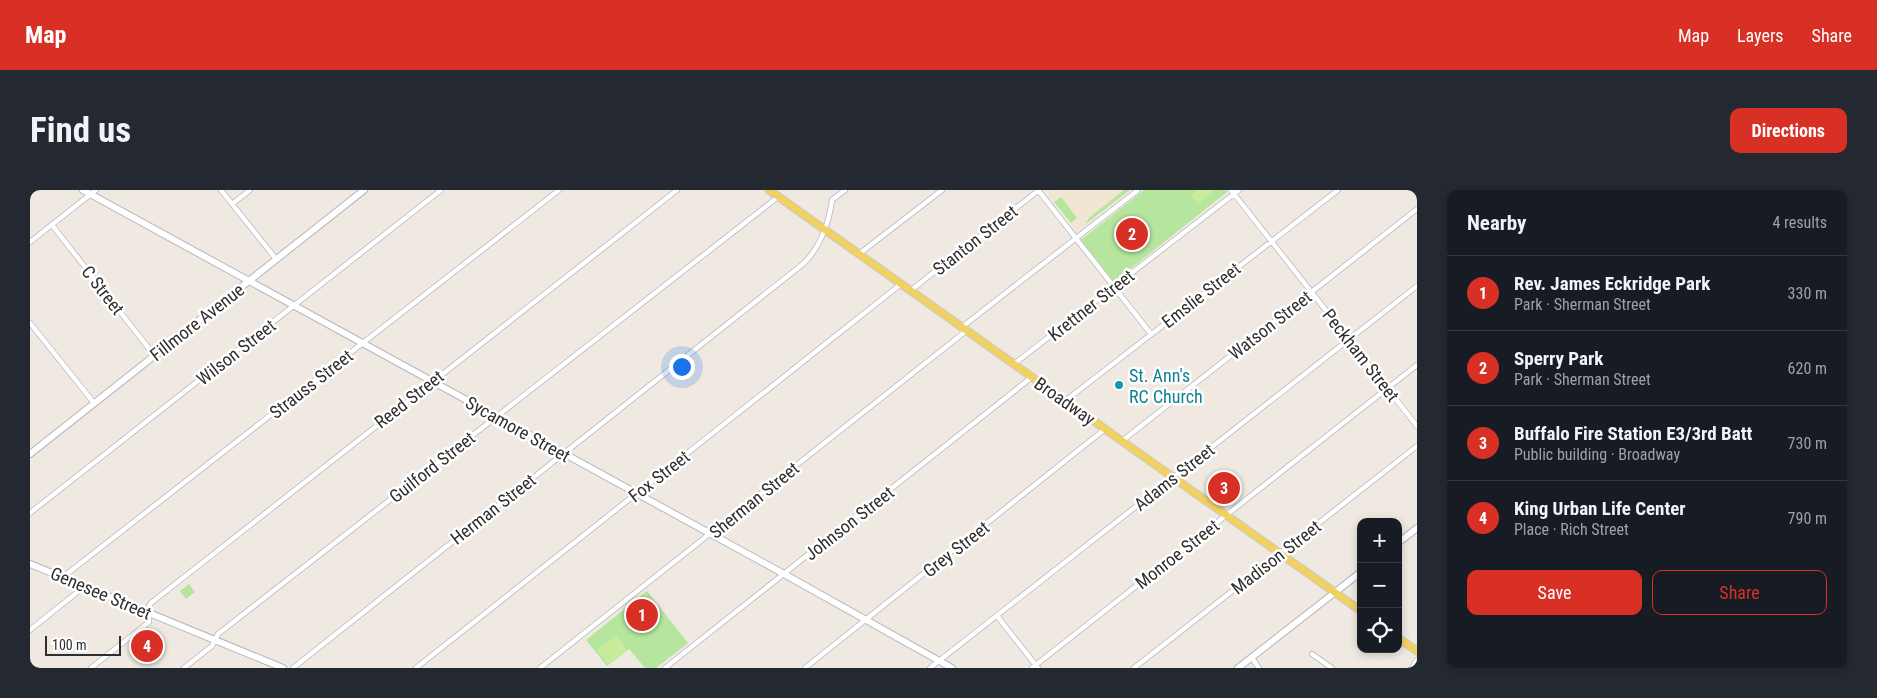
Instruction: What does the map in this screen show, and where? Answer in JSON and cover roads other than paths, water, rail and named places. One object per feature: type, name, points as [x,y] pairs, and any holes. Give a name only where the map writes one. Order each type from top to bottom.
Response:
[{"type":"main road","name":"Broadway","points":[[769,190],[1357,608]]},
{"type":"main road","points":[[1402,641],[1417,651]]},
{"type":"street","name":"Sycamore Street","points":[[83,190],[93,192],[295,306],[952,668]]},
{"type":"street","points":[[221,190],[276,260]]},
{"type":"street","points":[[232,204],[250,190]]},
{"type":"street","name":"Fillmore Avenue","points":[[31,451],[364,190]]},
{"type":"street","name":"Wilson Street","points":[[30,513],[441,190]]},
{"type":"street","name":"Strauss Street","points":[[63,577],[559,190]]},
{"type":"street","name":"Reed Street","points":[[91,668],[149,622],[149,606],[151,603],[677,190]]},
{"type":"street","name":"Herman Street","points":[[293,668],[803,264],[812,253],[829,219],[832,200],[845,190]]},
{"type":"street","points":[[859,254],[942,190]]},
{"type":"street","points":[[1039,190],[1151,334]]},
{"type":"street","name":"Stanton Street","points":[[910,290],[1039,190]]},
{"type":"street","name":"Sherman Street","points":[[540,668],[711,534],[1076,238],[1138,190]]},
{"type":"street","name":"Krettner Street","points":[[1014,364],[1232,192],[1239,190]]},
{"type":"street","name":"Emslie Street","points":[[1065,401],[1338,190]]},
{"type":"street","points":[[30,242],[93,192]]},
{"type":"street","name":"Peckham Street","points":[[1232,192],[1417,426]]},
{"type":"street","name":"Guilford Street","points":[[184,668],[212,646],[218,634],[778,197]]},
{"type":"street","name":"Watson Street","points":[[1122,441],[1417,209]]},
{"type":"street","name":"C Street","points":[[52,225],[154,355]]},
{"type":"street","name":"Fox Street","points":[[416,668],[901,284]]},
{"type":"street","name":"Adams Street","points":[[930,668],[1417,286]]},
{"type":"street","points":[[30,323],[94,403]]},
{"type":"street","name":"Monroe Street","points":[[1035,667],[1417,366]]},
{"type":"street","name":"Johnson Street","points":[[665,668],[1032,377]]},
{"type":"street","name":"Grey Street","points":[[805,668],[1106,429]]},
{"type":"street","name":"Madison Street","points":[[1134,668],[1417,446]]},
{"type":"street","points":[[1402,539],[1417,528]]},
{"type":"street","name":"Genesee Street","points":[[30,564],[283,668]]},
{"type":"street","points":[[1238,668],[1357,575]]},
{"type":"street","points":[[30,630],[85,586]]},
{"type":"street","points":[[997,616],[1035,667]]},
{"type":"street","points":[[1312,654],[1332,668]]},
{"type":"street","points":[[1252,658],[1260,668]]},
{"type":"street","points":[[1412,668],[1417,660]]},
{"type":"place","name":"Sperry Park","points":[[1132,234]]},
{"type":"place","name":"St. Ann's RC Church","points":[[1119,385]]},
{"type":"place","name":"Buffalo Fire Station E3/3rd Batt","points":[[1224,488]]},
{"type":"place","name":"Rev. James Eckridge Park","points":[[642,615]]},
{"type":"place","name":"King Urban Life Center","points":[[147,646]]}]
